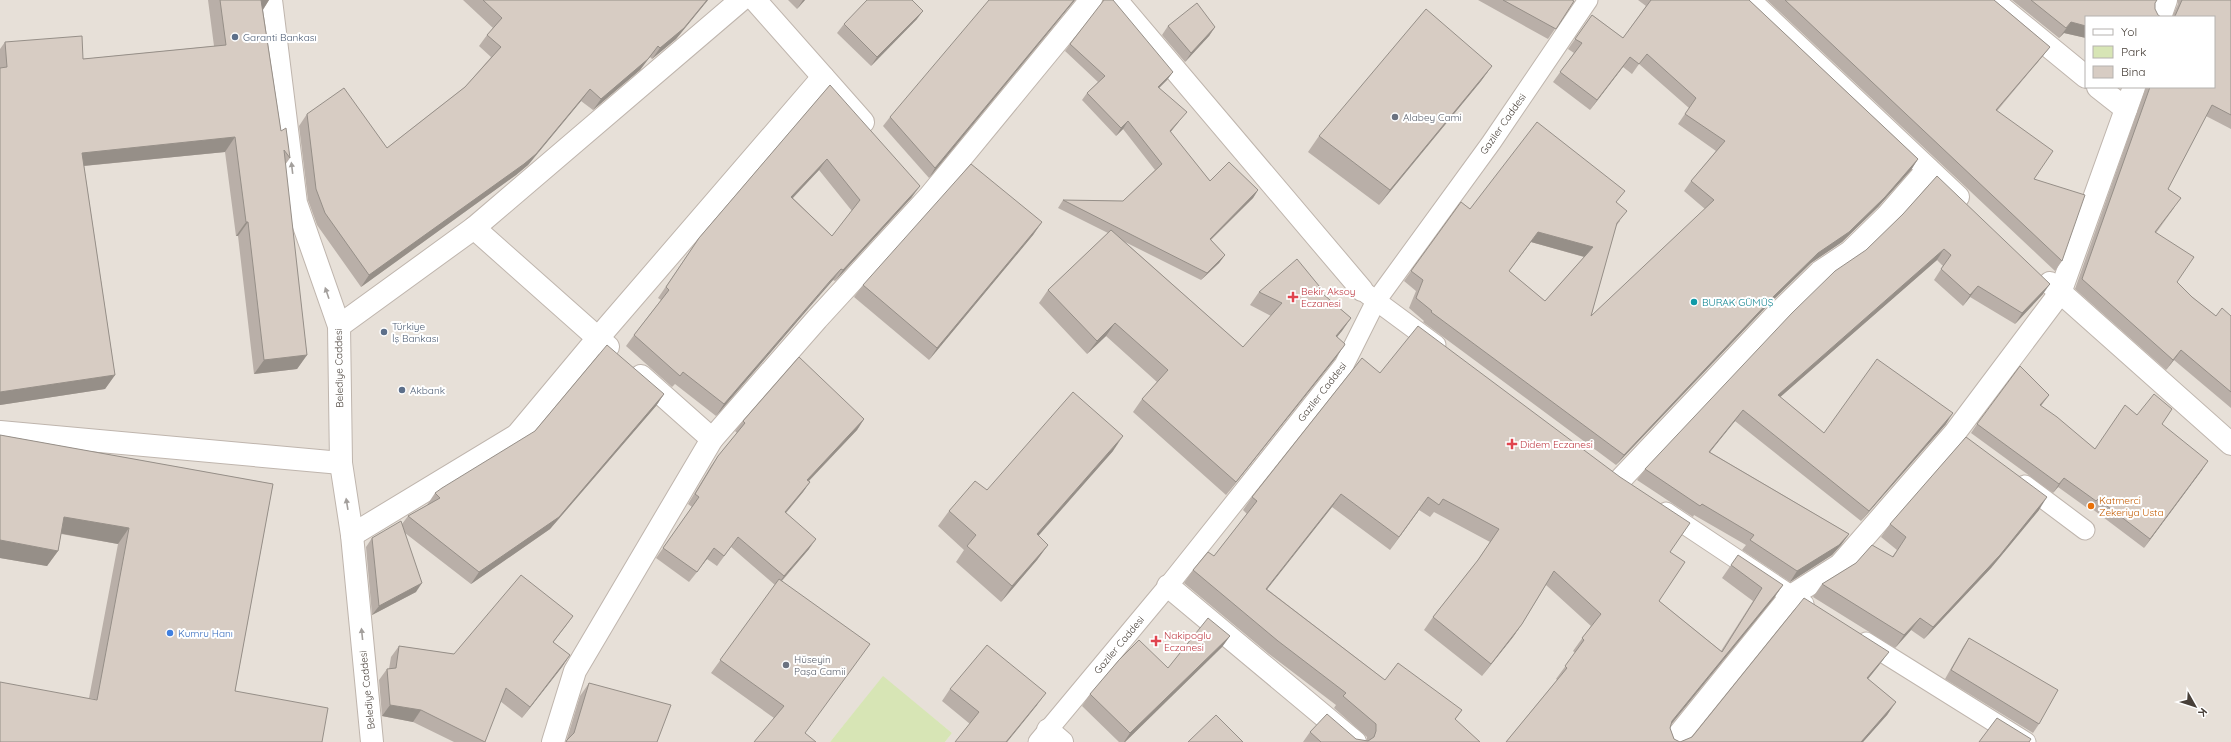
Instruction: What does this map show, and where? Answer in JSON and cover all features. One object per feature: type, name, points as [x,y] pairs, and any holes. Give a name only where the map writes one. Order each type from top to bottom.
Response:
[{"type":"street","name":"Belediye Caddesi","points":[[271,0],[296,203],[339,326],[341,463],[352,535],[372,742]]},
{"type":"street","points":[[339,326],[474,228],[741,0]]},
{"type":"street","points":[[755,0],[874,135]]},
{"type":"street","points":[[552,742],[575,671],[712,439],[817,319],[922,189],[1091,0]]},
{"type":"street","points":[[1116,0],[1369,296],[1453,358]]},
{"type":"street","name":"Gaziler Caddesi","points":[[1049,738],[1344,365],[1369,296],[1490,143],[1588,0]]},
{"type":"street","points":[[1749,0],[1974,212]]},
{"type":"street","points":[[1992,0],[2085,76]]},
{"type":"street","points":[[2160,16],[2166,0]]},
{"type":"street","points":[[352,535],[517,435],[598,338],[823,76]]},
{"type":"street","points":[[2099,88],[2126,109]]},
{"type":"street","points":[[1673,742],[1791,596],[1840,565],[1960,438],[2060,293],[2134,88]]},
{"type":"street","points":[[1619,481],[1776,315],[1820,272],[1850,252],[1887,216],[1928,169]]},
{"type":"street","points":[[474,228],[712,439]]},
{"type":"street","points":[[2038,272],[2231,444]]},
{"type":"street","points":[[0,432],[341,463]]},
{"type":"street","points":[[2010,475],[2085,530]]},
{"type":"street","points":[[1652,503],[1818,613]]},
{"type":"street","points":[[1168,586],[1355,742]]},
{"type":"street","points":[[1851,634],[2026,742]]},
{"type":"shaded area","points":[[0,0],[2231,0],[2231,742],[945,742],[952,733],[883,677],[830,742],[0,742]]},
{"type":"green space","points":[[883,676],[952,733],[945,742],[830,742]]},
{"type":"building","points":[[220,0],[261,0],[281,131],[286,128],[290,158],[284,150],[307,355],[264,360],[248,222],[246,222],[235,137],[82,153],[115,375],[0,392],[0,68],[7,67],[5,42],[82,36],[83,59],[226,45]]},
{"type":"building","points":[[483,0],[707,0],[684,28],[660,48],[658,46],[648,59],[601,99],[590,89],[536,154],[524,164],[369,275],[325,213],[316,189],[307,114],[344,88],[387,148],[465,87],[501,47],[487,35],[502,18]]},
{"type":"building","points":[[867,0],[912,0],[923,11],[877,57],[844,24]]},
{"type":"building","points":[[989,0],[1074,0],[935,168],[890,117]]},
{"type":"building","points":[[1104,0],[1113,0],[1173,72],[1158,87],[1187,112],[1170,131],[1210,181],[1229,162],[1258,190],[1210,239],[1225,255],[1207,273],[1063,200],[1123,201],[1162,164],[1128,121],[1121,128],[1087,93],[1105,76],[1070,44]]},
{"type":"building","points":[[1503,0],[1572,0],[1574,1],[1556,29]]},
{"type":"building","points":[[1651,0],[1749,0],[1918,159],[1885,197],[1849,232],[1818,253],[1774,296],[1624,455],[1431,312],[1432,311],[1416,298],[1423,280],[1411,271],[1461,202],[1470,209],[1537,122],[1625,191],[1616,202],[1627,211],[1617,223],[1591,316],[1714,200],[1691,181],[1725,141],[1685,114],[1696,98],[1647,54],[1639,64],[1630,57],[1597,100],[1560,72],[1582,43],[1575,39],[1592,15],[1623,38]],"holes":[[[1538,232],[1593,247],[1545,301],[1509,271]]]},
{"type":"building","points":[[1785,0],[1994,0],[2050,47],[1996,110],[2053,151],[2034,179],[2085,195],[2062,261]]},
{"type":"building","points":[[2031,0],[2157,0],[2155,3],[2155,9],[2160,16],[2085,16],[2085,26],[2071,22],[2066,28]]},
{"type":"building","points":[[2182,0],[2231,0],[2231,115],[2212,105],[2168,189],[2181,198],[2155,232],[2194,257],[2177,282],[2192,297],[2216,316],[2222,308],[2231,316],[2231,392],[2181,350],[2173,360],[2082,279],[2150,88],[2215,88],[2215,16],[2175,16]]},
{"type":"building","points":[[1197,3],[1215,27],[1191,53],[1168,26]]},
{"type":"building","name":"Alabey Cami","points":[[1426,9],[1492,66],[1390,190],[1319,136]]},
{"type":"building","points":[[830,85],[920,186],[843,270],[841,269],[830,281],[724,404],[683,372],[680,376],[634,335],[669,290],[666,287],[699,238]],"holes":[[[827,159],[860,200],[832,236],[791,197]]]},
{"type":"building","points":[[971,164],[1042,222],[937,348],[863,285]]},
{"type":"building","points":[[1937,176],[2050,284],[2022,313],[1978,286],[1970,295],[1941,269],[1951,255],[1944,249],[1778,395],[1824,433],[1877,359],[1953,413],[1869,511],[1743,410],[1709,452],[1849,534],[1839,545],[1797,571],[1750,540],[1754,535],[1702,504],[1700,506],[1645,469],[1792,313],[1835,271],[1866,250],[1903,214]]},
{"type":"building","points":[[1111,230],[1243,347],[1282,303],[1259,292],[1297,259],[1324,292],[1323,294],[1351,318],[1336,336],[1345,344],[1344,346],[1236,482],[1142,399],[1168,370],[1115,323],[1097,341],[1048,290]]},
{"type":"building","points":[[1418,326],[1620,477],[1690,523],[1670,552],[1685,562],[1659,601],[1722,652],[1762,588],[1731,565],[1738,555],[1783,585],[1672,721],[1670,728],[1674,739],[1680,742],[1506,742],[1567,668],[1565,666],[1584,640],[1582,638],[1601,614],[1554,571],[1522,624],[1491,664],[1433,617],[1478,560],[1499,529],[1443,499],[1439,505],[1428,497],[1399,537],[1341,494],[1266,589],[1385,680],[1398,663],[1462,710],[1455,719],[1480,742],[1321,742],[1310,732],[1327,714],[1356,739],[1368,741],[1374,737],[1376,724],[1343,696],[1346,693],[1278,641],[1193,570],[1208,552],[1214,556],[1257,501],[1252,497],[1362,358],[1380,373]]},
{"type":"building","points":[[607,345],[664,394],[559,517],[479,572],[408,516],[440,498],[435,493],[442,488],[535,431]]},
{"type":"building","points":[[799,357],[864,419],[807,480],[810,482],[785,512],[816,539],[784,576],[738,537],[724,556],[714,548],[697,572],[663,548],[699,497],[695,494],[718,456],[745,423],[743,421]]},
{"type":"building","points":[[2020,366],[2049,395],[2040,405],[2057,417],[2095,449],[2125,405],[2137,415],[2154,394],[2172,409],[2162,424],[2208,461],[2150,539],[2098,499],[2096,501],[2064,478],[2059,484],[1977,424]]},
{"type":"building","points":[[1073,392],[1123,436],[1037,534],[1048,545],[1012,586],[967,546],[976,535],[949,511],[975,481],[987,490]]},
{"type":"building","name":"Kumru Hanı","points":[[0,435],[273,484],[235,691],[328,708],[322,742],[0,742],[0,682],[97,700],[129,528],[64,517],[58,551],[0,540]]},
{"type":"building","points":[[1966,437],[2047,497],[2000,555],[1933,627],[1920,618],[1904,635],[1822,584],[1856,563],[1872,545],[1893,557],[1906,537],[1890,524]]},
{"type":"building","points":[[401,521],[422,583],[379,606],[372,538]]},
{"type":"building","points":[[521,575],[573,616],[553,642],[570,655],[530,707],[506,688],[485,742],[421,710],[390,705],[387,669],[396,668],[399,646],[454,654]]},
{"type":"building","name":"Hüseyin Paşa Camii","points":[[779,579],[870,644],[805,733],[816,742],[754,742],[784,706],[720,660]]},
{"type":"building","points":[[1804,598],[1889,652],[1867,678],[1896,702],[1861,742],[1680,742],[1692,737]]},
{"type":"building","points":[[1208,618],[1230,636],[1130,733],[1090,694],[1119,660],[1139,640],[1168,668]]},
{"type":"building","points":[[1969,638],[2058,690],[2039,724],[1951,670]]},
{"type":"building","points":[[987,645],[1046,693],[1006,742],[955,742],[979,712],[950,689]]},
{"type":"building","points":[[589,683],[671,705],[657,742],[566,742],[574,733]]},
{"type":"building","points":[[1216,715],[1243,742],[1188,742]]},
{"type":"building","points":[[1997,718],[2031,739],[2029,742],[1979,742]]},
{"type":"place","name":"Garanti Bankası","points":[[235,37]]},
{"type":"place","name":"Alabey Cami","points":[[1395,117]]},
{"type":"place","name":"Bekir Aksoy Eczanesi","points":[[1293,297]]},
{"type":"place","name":"BURAK GÜMÜŞ","points":[[1694,302]]},
{"type":"place","name":"Türkiye İş Bankası","points":[[384,332]]},
{"type":"place","name":"Akbank","points":[[402,390]]},
{"type":"place","name":"Didem Eczanesi","points":[[1512,444]]},
{"type":"place","name":"Katmerci Zekeriya Usta","points":[[2091,506]]},
{"type":"place","name":"Kumru Hanı","points":[[170,633]]},
{"type":"place","name":"Nakipoglu Eczanesi","points":[[1156,641]]},
{"type":"place","name":"Hüseyin Paşa Camii","points":[[786,665]]}]
